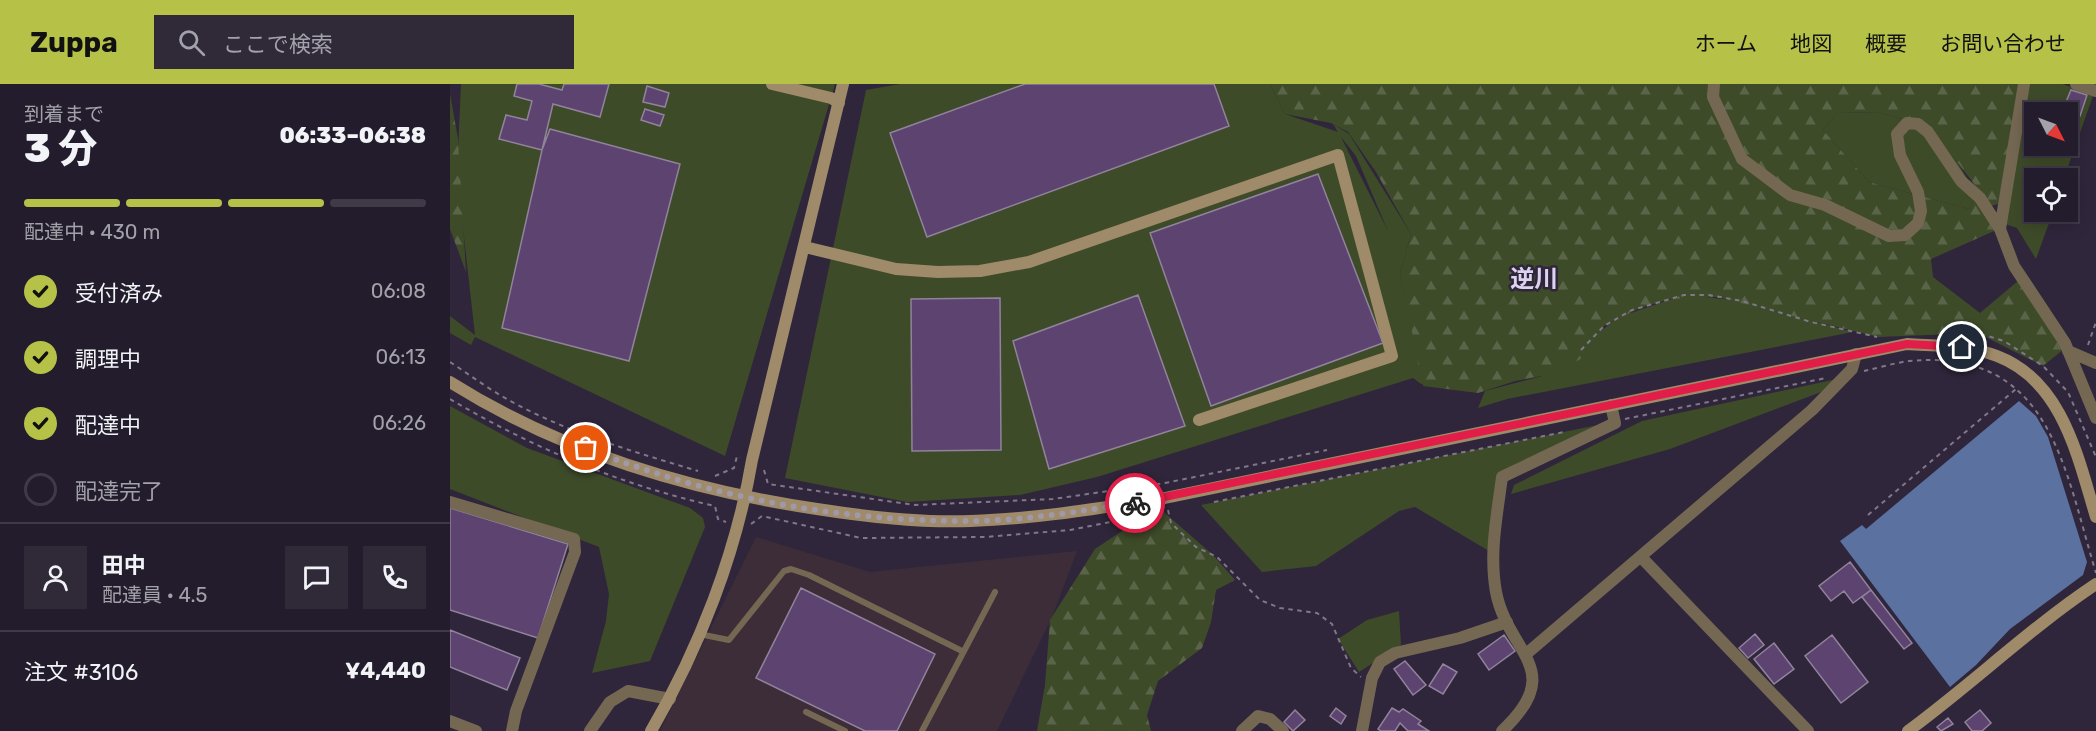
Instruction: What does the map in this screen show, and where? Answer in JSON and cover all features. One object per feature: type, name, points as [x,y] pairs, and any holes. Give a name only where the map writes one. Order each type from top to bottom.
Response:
[{"type":"street","points":[[772,84],[831,98],[839,103]]},
{"type":"street","points":[[651,731],[670,699],[711,606],[746,499],[752,460],[843,84]]},
{"type":"street","points":[[1714,84],[1713,97],[1742,159],[1790,195],[1825,205],[1889,236],[1905,235],[1918,224],[1921,211],[1918,192],[1900,155],[1897,134],[1906,123],[1918,124],[1928,132],[1961,181],[1980,198],[2000,229],[2014,266],[2068,351],[2096,418]]},
{"type":"street","points":[[2000,229],[2024,84]]},
{"type":"street","points":[[2076,84],[2096,91]]},
{"type":"street","points":[[805,247],[896,269],[980,271],[1029,262],[1338,155],[1392,356],[1199,420]]},
{"type":"street","points":[[450,382],[509,415],[593,452],[668,479],[746,499],[877,518],[970,521],[1061,514],[1165,498],[1907,344],[1962,347],[1998,357],[2032,378],[2052,401],[2071,435],[2096,517]]},
{"type":"street","points":[[2068,351],[2096,363]]},
{"type":"street","points":[[1525,655],[1642,558],[1812,410],[1852,369],[1856,354]]},
{"type":"street","points":[[1502,731],[1520,714],[1529,699],[1533,674],[1507,622],[1497,596],[1491,560],[1503,477],[1615,423],[1611,405]]},
{"type":"street","points":[[450,502],[574,539],[575,552],[516,711],[512,731]]},
{"type":"street","points":[[1642,558],[1808,731]]},
{"type":"street","points":[[1908,731],[1957,695],[2068,603],[2096,584]]},
{"type":"street","points":[[1362,731],[1371,685],[1380,662],[1395,653],[1460,638],[1507,622]]},
{"type":"street","points":[[590,731],[610,702],[628,691],[670,699]]},
{"type":"street","points":[[1242,731],[1258,716],[1270,719],[1283,731]]},
{"type":"street","points":[[450,721],[476,731]]},
{"type":"lane","points":[[698,634],[729,640],[784,571],[791,569],[809,575],[962,651]]},
{"type":"lane","points":[[922,731],[995,592]]},
{"type":"lane","points":[[806,712],[845,731]]},
{"type":"path","points":[[1581,350],[1604,326],[1632,310],[1684,295],[1709,295],[1742,301],[1811,322],[1878,338],[1867,341]]},
{"type":"path","points":[[2083,357],[2096,322]]},
{"type":"path","points":[[1944,333],[1978,333],[2004,341],[2043,366],[2068,392],[2096,457]]},
{"type":"path","points":[[450,362],[501,396],[549,419],[639,452],[717,476],[734,468],[737,456],[761,463],[768,484],[915,505],[1053,499],[1165,483],[1329,450]]},
{"type":"path","points":[[1868,514],[2016,389]]},
{"type":"path","points":[[1165,498],[1171,523],[1196,547],[1217,557],[1260,600],[1280,608],[1317,614],[1332,624],[1352,668],[1371,685]]},
{"type":"shaded area","points":[[756,537],[870,572],[1077,551],[1052,617],[997,731],[660,731]]},
{"type":"green space","points":[[461,84],[835,84],[725,456],[475,337],[471,345],[450,333],[450,316],[475,335],[457,175]]},
{"type":"green space","points":[[900,84],[1270,84],[1285,114],[1338,132],[1333,124],[1349,134],[1411,234],[1400,274],[1424,383],[1421,384],[1413,378],[1097,477],[1020,495],[907,502],[785,478],[866,90]],"holes":[[[1341,137],[1356,156],[1388,231]]]},
{"type":"green space","points":[[1270,84],[2024,84],[1998,204],[1991,206],[1958,163],[1918,124],[1878,112],[1837,113],[1823,130],[1869,182],[1969,209],[1977,195],[1994,231],[1931,259],[1933,277],[1980,313],[2018,281],[2064,349],[2043,366],[1978,333],[1878,337],[1717,297],[1671,299],[1640,308],[1604,326],[1582,358],[1557,373],[1515,381],[1478,393],[1423,386],[1400,274],[1411,234],[1376,172],[1348,132],[1331,123],[1285,114]]},
{"type":"green space","points":[[2026,84],[2063,84],[2093,96],[2078,138],[2078,102],[2024,102],[2024,156],[2072,156],[2068,168],[2024,168],[2024,222],[2049,222],[2036,259],[2017,228],[2005,224]]},
{"type":"green space","points":[[450,94],[458,139],[466,272],[450,229]]},
{"type":"green space","points":[[1878,112],[1918,124],[1958,163],[1977,195],[1969,209],[1869,182],[1823,130],[1837,113]]},
{"type":"green space","points":[[1684,295],[1742,301],[1853,332],[1507,399],[1478,408],[1485,391],[1542,376],[1619,317]]},
{"type":"green space","points":[[1837,379],[1821,392],[1670,449],[1511,494],[1514,485],[1642,421]]},
{"type":"green space","points":[[450,406],[527,448],[690,508],[703,518],[705,527],[650,661],[592,673],[606,621],[609,594],[599,547],[450,489]]},
{"type":"green space","points":[[1603,424],[1499,476],[1489,551],[1415,507],[1399,511],[1316,566],[1262,572],[1201,505]]},
{"type":"green space","points":[[1158,507],[1213,555],[1235,580],[1216,590],[1211,622],[1202,648],[1158,681],[1147,715],[1151,731],[1037,731],[1045,685],[1050,620],[1095,549]]},
{"type":"green space","points":[[1399,611],[1401,645],[1359,672],[1338,639],[1367,620]]},
{"type":"water","points":[[2019,401],[2036,416],[2048,437],[2087,562],[2083,575],[2010,629],[1976,665],[1950,687],[1840,541],[1862,525],[1866,529]]},
{"type":"building","points":[[517,84],[539,84],[562,90],[564,84],[609,84],[600,117],[553,104],[542,150],[499,139],[506,115],[527,120],[532,101],[514,96]]},
{"type":"building","points":[[1025,84],[1214,84],[1229,126],[927,237],[890,133]]},
{"type":"building","points":[[647,86],[669,93],[665,107],[643,102]]},
{"type":"building","points":[[2071,90],[2087,95],[2080,116],[2078,115],[2078,102],[2066,102]]},
{"type":"building","points":[[645,109],[664,115],[660,126],[641,120]]},
{"type":"building","points":[[550,129],[680,164],[629,361],[502,328],[542,150]]},
{"type":"building","points":[[1318,174],[1383,343],[1211,406],[1150,233]]},
{"type":"building","points":[[1138,295],[1185,426],[1049,469],[1013,341]]},
{"type":"building","points":[[1000,298],[1001,450],[912,451],[911,299]]},
{"type":"building","points":[[450,508],[568,544],[538,638],[450,610]]},
{"type":"building","points":[[1850,562],[1871,590],[1853,603],[1844,591],[1831,601],[1819,586]]},
{"type":"building","points":[[801,588],[935,654],[897,731],[865,731],[756,678]]},
{"type":"building","points":[[1871,590],[1912,643],[1904,649],[1862,597]]},
{"type":"building","points":[[450,630],[520,658],[507,690],[450,667]]},
{"type":"building","points":[[1755,634],[1764,645],[1748,658],[1739,648]]},
{"type":"building","points":[[1504,635],[1515,651],[1489,670],[1478,654]]},
{"type":"building","points":[[1832,635],[1868,682],[1841,703],[1805,656]]},
{"type":"building","points":[[1774,643],[1794,669],[1774,684],[1754,659]]},
{"type":"building","points":[[1405,661],[1426,685],[1413,695],[1394,669]]},
{"type":"building","points":[[1443,664],[1457,672],[1443,694],[1429,686]]},
{"type":"building","points":[[1336,708],[1346,716],[1341,724],[1330,716]]},
{"type":"building","points":[[1392,708],[1399,712],[1403,709],[1421,721],[1418,724],[1429,731],[1408,731],[1400,723],[1395,731],[1381,731],[1378,729]]},
{"type":"building","points":[[1295,710],[1305,720],[1293,731],[1284,722]]},
{"type":"building","points":[[1980,710],[1991,723],[1982,731],[1972,731],[1965,722]]},
{"type":"building","points":[[1948,718],[1953,724],[1941,731],[1937,727]]},
{"type":"way so far","points":[[586,448],[668,479],[746,499],[877,518],[970,521],[1061,514],[1135,503]]},
{"type":"district","name":"逆川","points":[[1534,279]]},
{"type":"route","points":[[1135,503],[1907,344],[1962,347]]}]
